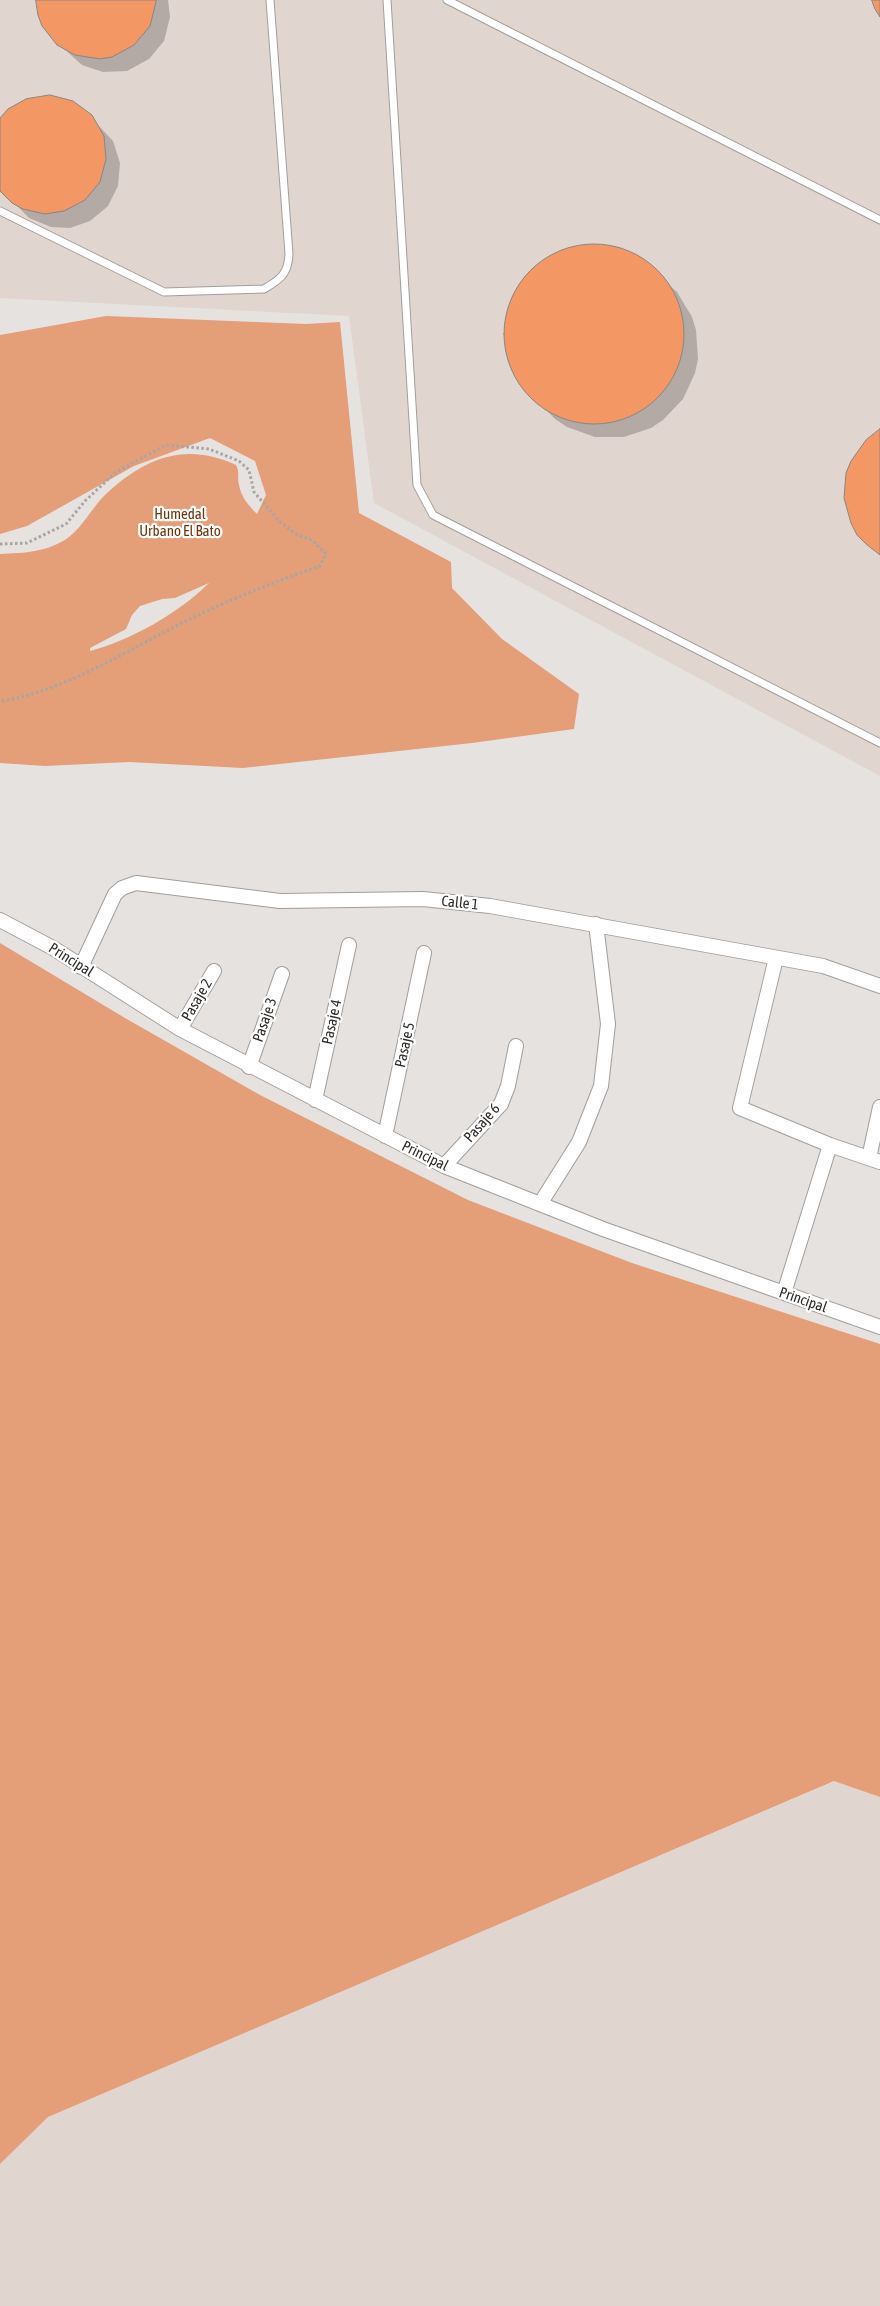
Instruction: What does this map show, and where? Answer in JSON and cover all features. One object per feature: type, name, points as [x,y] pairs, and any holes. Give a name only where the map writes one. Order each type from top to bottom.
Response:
[{"type":"street","name":"Calle 1","points":[[81,967],[115,894],[122,888],[136,883],[280,901],[423,899],[490,906],[824,966],[880,986]]},
{"type":"street","name":"Principal","points":[[0,920],[46,944],[180,1029],[249,1067],[444,1166],[604,1229],[880,1327]]},
{"type":"street","points":[[540,1204],[579,1142],[601,1086],[608,1024],[596,924]]},
{"type":"street","name":"Pasaje 4","points":[[314,1100],[349,945]]},
{"type":"street","name":"Pasaje 5","points":[[385,1136],[424,953]]},
{"type":"street","points":[[776,958],[740,1108],[874,1160],[880,1107]]},
{"type":"street","name":"Pasaje 2","points":[[180,1029],[214,971]]},
{"type":"street","name":"Pasaje 3","points":[[249,1067],[282,974]]},
{"type":"street","name":"Pasaje 6","points":[[444,1166],[501,1104],[508,1086],[516,1046]]},
{"type":"street","points":[[784,1293],[830,1144]]},
{"type":"lane","points":[[0,211],[164,292],[264,289],[276,282],[288,267],[289,254],[270,0]]},
{"type":"lane","points":[[387,0],[417,485],[433,515],[880,743]]},
{"type":"lane","points":[[447,0],[880,220]]},
{"type":"path","points":[[0,544],[27,543],[66,524],[116,472],[166,445],[209,449],[240,461],[249,470],[254,492],[280,522],[296,534],[312,540],[326,554],[320,566],[242,595],[91,669],[17,699],[0,701]]},
{"type":"shaded area","points":[[0,0],[880,0],[880,776],[374,503],[349,316],[0,298]]},
{"type":"shaded area","points":[[835,1781],[880,1797],[880,2306],[0,2306],[0,2164],[48,2117]]},
{"type":"green space","name":"Humedal Urbano El Bato","points":[[106,316],[306,324],[340,322],[359,513],[451,562],[452,588],[502,639],[579,694],[574,729],[472,743],[243,768],[129,762],[45,766],[0,763],[0,554],[36,551],[61,542],[74,533],[104,496],[119,483],[134,472],[165,458],[199,455],[217,458],[236,465],[243,497],[257,514],[266,495],[255,461],[210,438],[134,466],[27,526],[0,534],[0,335]],"holes":[[[209,583],[169,615],[138,633],[90,651],[90,648],[126,629],[132,615],[140,606],[162,599],[175,598]]]},
{"type":"green space","points":[[0,943],[125,1018],[260,1095],[468,1200],[632,1263],[880,1344],[880,1797],[834,1781],[48,2117],[0,2164]]},
{"type":"building","points":[[36,0],[156,0],[156,2],[150,26],[134,45],[112,57],[100,59],[75,55],[57,45],[42,26]]},
{"type":"building","points":[[872,0],[880,0],[880,17],[875,9]]},
{"type":"building","points":[[50,95],[73,101],[92,115],[104,136],[106,159],[100,182],[85,200],[64,211],[45,214],[23,209],[12,203],[0,191],[0,118],[8,109],[26,99]]},
{"type":"building","points":[[594,244],[628,251],[651,265],[663,277],[673,292],[680,308],[684,334],[677,368],[663,391],[651,403],[636,413],[620,420],[594,424],[560,417],[537,403],[525,391],[515,376],[508,360],[504,334],[511,300],[525,277],[537,265],[552,255],[568,248]]},
{"type":"building","points":[[880,429],[880,555],[857,535],[851,523],[844,498],[846,473],[851,461],[866,440]]}]
